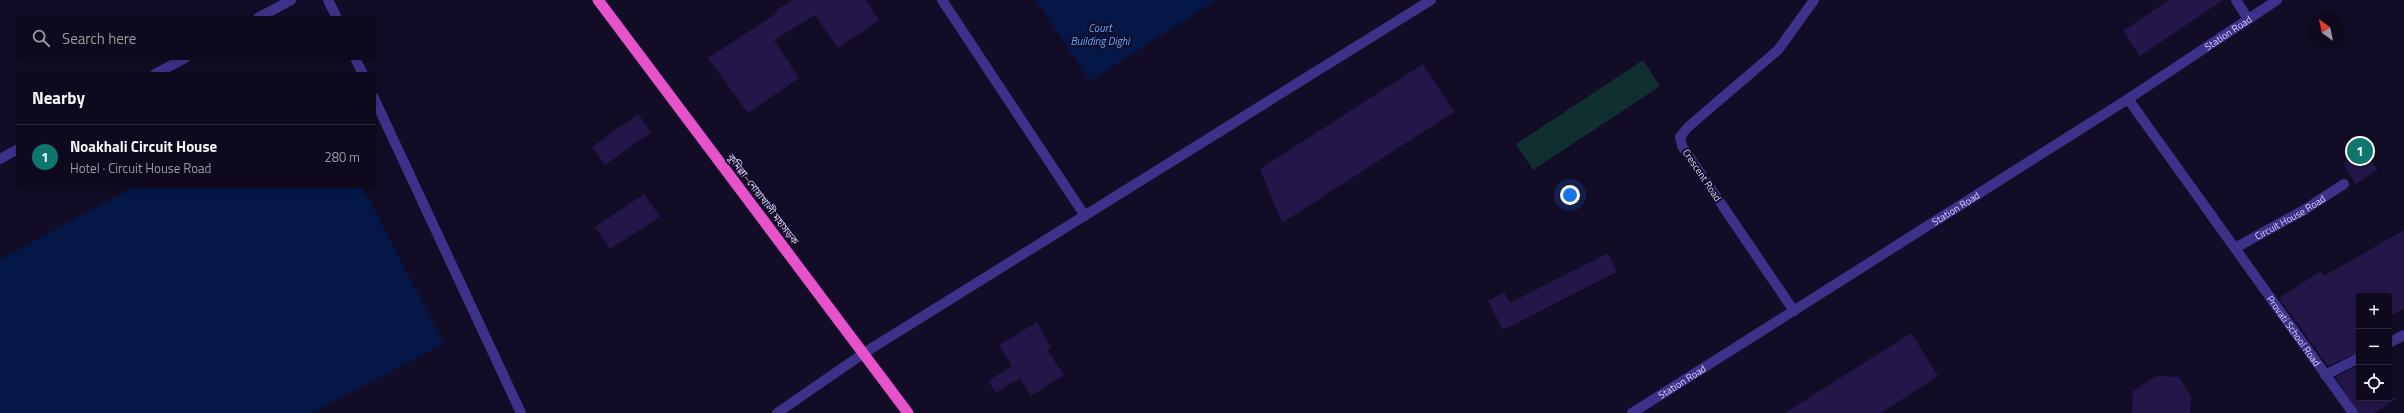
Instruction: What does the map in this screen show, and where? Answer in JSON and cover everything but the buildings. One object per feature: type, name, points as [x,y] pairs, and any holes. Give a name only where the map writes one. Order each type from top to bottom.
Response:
[{"type":"highway","name":"কুমিল্লা–নোয়াখালী মহাসড়ক","points":[[598,0],[908,413]]},
{"type":"street","points":[[262,16],[290,0]]},
{"type":"street","points":[[328,0],[335,16]]},
{"type":"street","points":[[942,0],[1085,216]]},
{"type":"street","points":[[778,413],[864,353],[1431,0]]},
{"type":"street","name":"Crescent Road","points":[[1794,311],[1682,146],[1680,137],[1688,127],[1778,50],[1814,0]]},
{"type":"street","points":[[2236,0],[2248,18]]},
{"type":"street","name":"Station Road","points":[[1632,413],[2128,98],[2277,0]]},
{"type":"street","points":[[159,72],[181,60]]},
{"type":"street","points":[[356,60],[362,72]]},
{"type":"street","name":"Provati School Road","points":[[2128,98],[2325,375],[2354,413]]},
{"type":"street","points":[[376,102],[521,413]]},
{"type":"street","points":[[0,159],[16,150]]},
{"type":"street","name":"Circuit House Road","points":[[2235,248],[2304,210],[2344,184]]},
{"type":"street","points":[[2392,341],[2404,335]]},
{"type":"street","points":[[2325,375],[2356,360]]},
{"type":"green space","points":[[1643,60],[1660,86],[1533,170],[1516,144]]},
{"type":"water","name":"Court Building Dighi","points":[[1036,0],[1216,0],[1090,81]]},
{"type":"water","points":[[132,188],[363,188],[444,344],[311,413],[0,413],[0,259]]},
{"type":"place","name":"Noakhali Circuit House","points":[[2360,151]]}]
